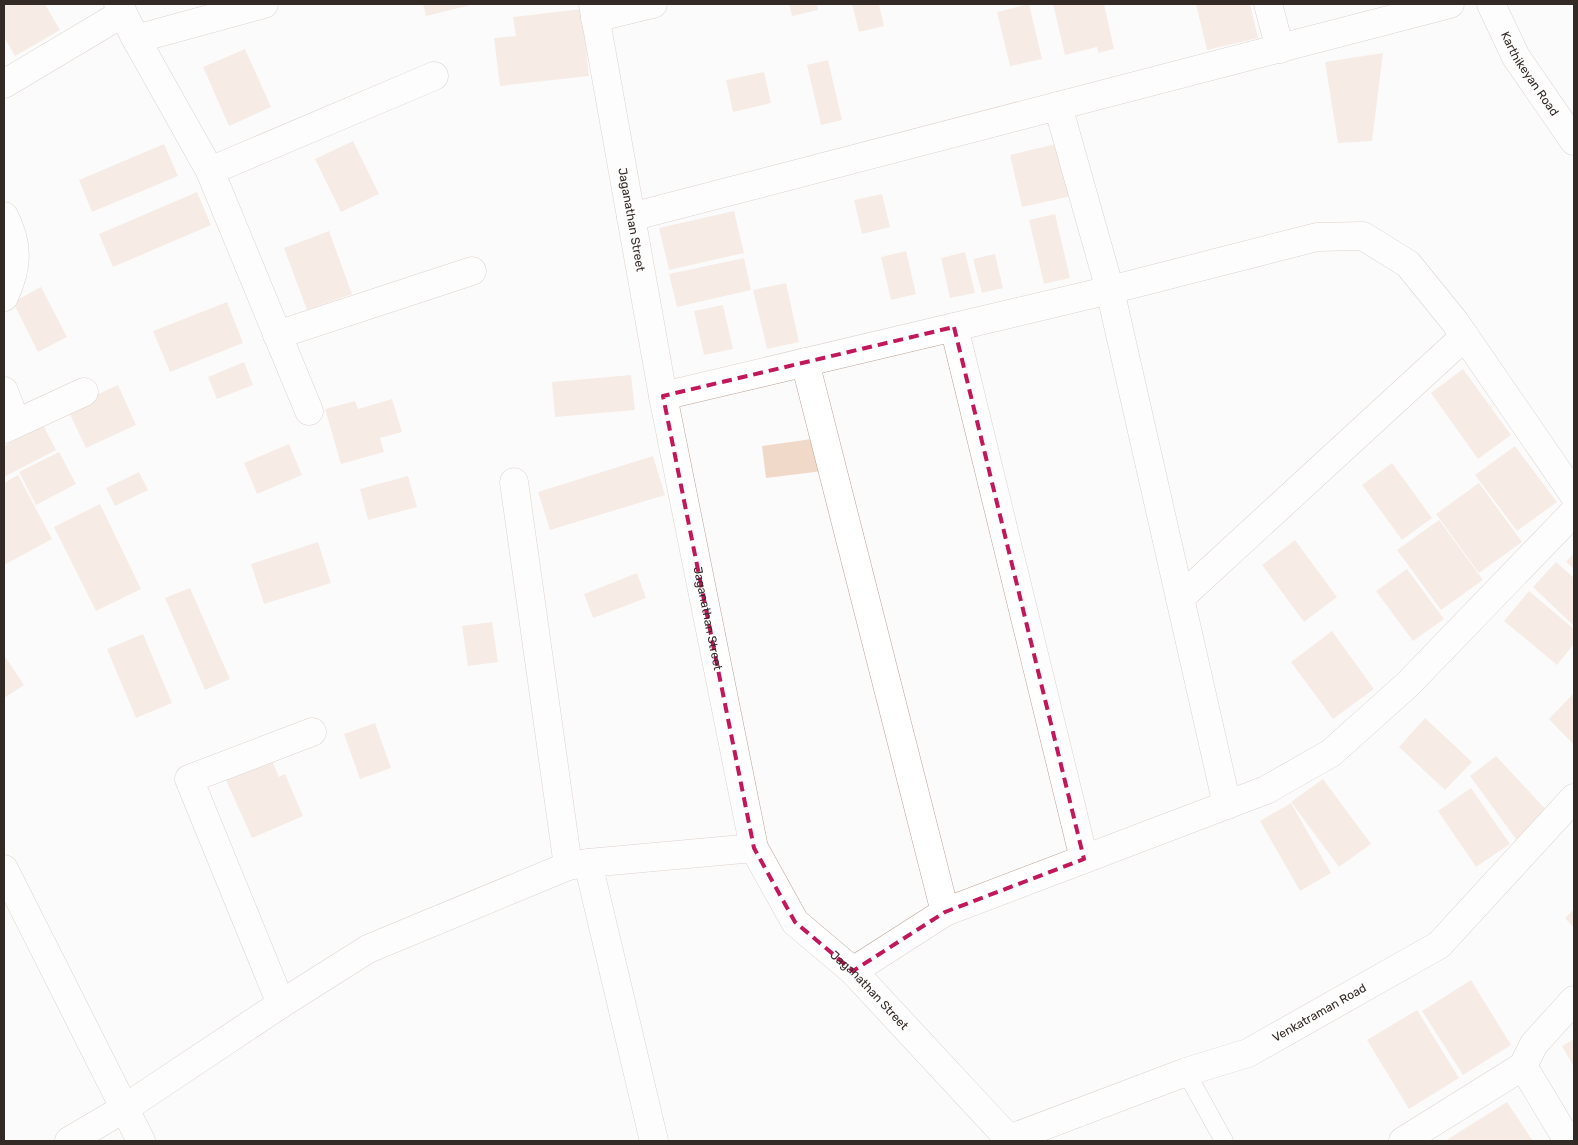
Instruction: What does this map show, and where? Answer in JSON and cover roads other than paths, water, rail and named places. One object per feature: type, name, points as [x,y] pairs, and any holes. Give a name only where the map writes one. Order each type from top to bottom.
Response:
[{"type":"street","points":[[136,39],[264,4]]},
{"type":"street","points":[[594,11],[653,4]]},
{"type":"street","points":[[1268,4],[1280,48]]},
{"type":"street","points":[[631,217],[1450,4]]},
{"type":"street","name":"Karthikeyan Road","points":[[1491,4],[1516,57],[1574,141]]},
{"type":"street","points":[[4,84],[120,9],[210,170],[309,411]]},
{"type":"street","name":"Jaganathan Street","points":[[594,11],[663,396],[754,848],[795,922],[853,971],[1009,1140]]},
{"type":"street","points":[[210,170],[434,76]]},
{"type":"street","points":[[1058,106],[1110,290],[1227,805]]},
{"type":"street","points":[[4,216],[13,233],[15,254],[13,277],[4,297]]},
{"type":"street","points":[[663,396],[1110,290],[1317,237],[1363,236],[1408,264],[1465,336],[1574,495]]},
{"type":"street","points":[[277,335],[472,270]]},
{"type":"street","points":[[954,327],[1084,859]]},
{"type":"street","points":[[1180,598],[1465,336]]},
{"type":"street","points":[[805,362],[945,912]]},
{"type":"street","points":[[4,391],[10,426],[84,392]]},
{"type":"street","points":[[514,482],[578,864],[654,1141]]},
{"type":"street","points":[[853,971],[945,912],[1266,790],[1331,753],[1408,684],[1574,512]]},
{"type":"street","points":[[281,1004],[189,778],[312,732]]},
{"type":"street","name":"Venkatraman Road","points":[[1009,1140],[1186,1072],[1248,1053],[1439,945],[1574,798]]},
{"type":"street","points":[[68,1141],[125,1108],[281,1004],[368,950],[578,864],[754,848]]},
{"type":"street","points":[[4,869],[141,1141]]},
{"type":"street","points":[[1403,1141],[1524,1066],[1534,1044],[1574,1000]]},
{"type":"street","points":[[1524,1066],[1568,1141]]},
{"type":"lane","points":[[1186,1072],[1224,1141]]}]
